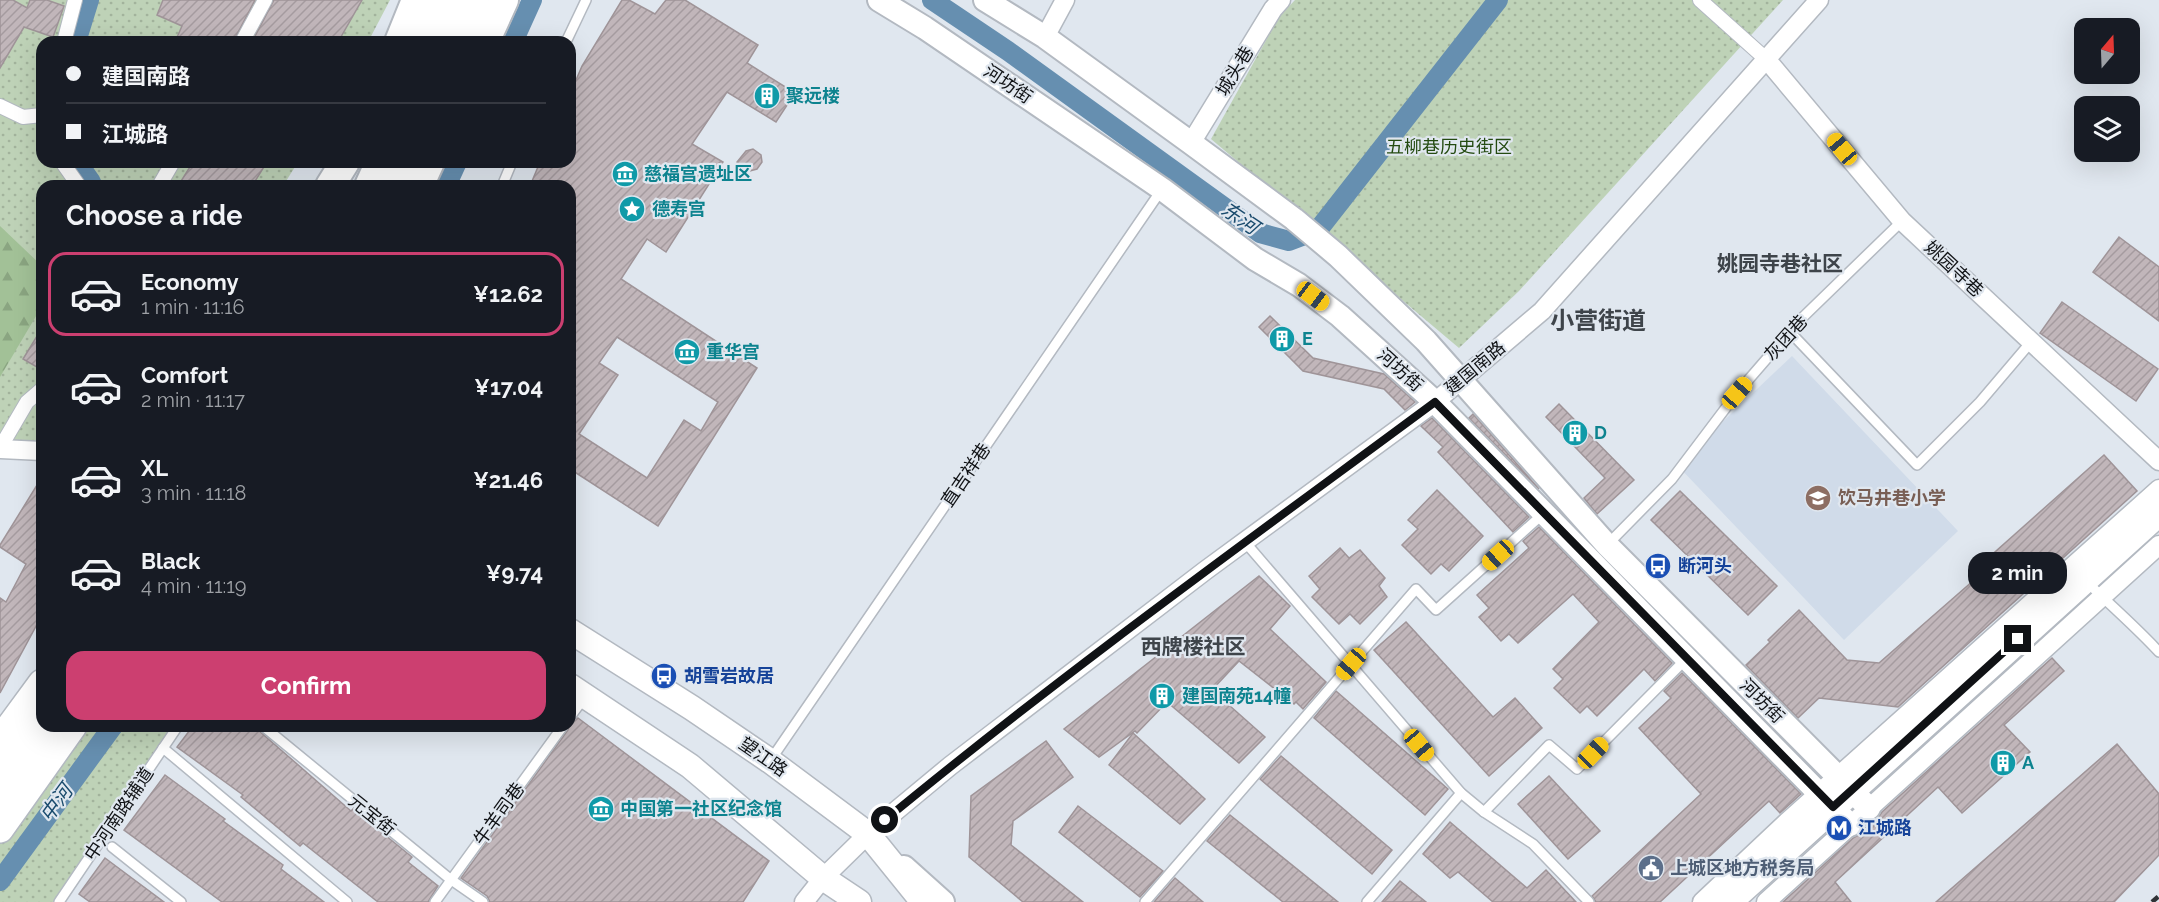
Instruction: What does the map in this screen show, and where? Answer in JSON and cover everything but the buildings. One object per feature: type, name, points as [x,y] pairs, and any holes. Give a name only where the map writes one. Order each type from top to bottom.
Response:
[{"type":"highway","points":[[401,36],[416,0]]},
{"type":"highway","points":[[437,36],[452,0]]},
{"type":"highway","points":[[460,36],[475,0]]},
{"type":"highway","points":[[488,36],[504,0]]},
{"type":"highway","points":[[0,767],[36,717]]},
{"type":"highway","points":[[0,805],[52,732]]},
{"type":"main road","points":[[420,36],[435,0]]},
{"type":"main road","points":[[472,36],[487,0]]},
{"type":"main road","points":[[1728,902],[1843,800],[2093,588],[2159,512]]},
{"type":"main road","name":"望江路","points":[[576,635],[770,760],[868,834]]},
{"type":"main road","points":[[0,740],[36,691]]},
{"type":"main road","points":[[578,691],[690,766],[823,878],[859,902]]},
{"type":"main road","points":[[0,829],[69,732]]},
{"type":"main road","points":[[868,834],[923,902]]},
{"type":"street","points":[[66,36],[75,0]]},
{"type":"street","points":[[245,36],[265,0]]},
{"type":"street","name":"河坊街","points":[[879,0],[935,35],[1162,189],[1255,259],[1299,285],[1340,316],[1435,402],[1686,658],[1843,800]]},
{"type":"street","name":"河坊街","points":[[985,0],[1045,38],[1191,143],[1331,250],[1426,341],[1607,544],[1843,800]]},
{"type":"street","points":[[1045,38],[1065,0]]},
{"type":"street","name":"城头巷","points":[[1191,143],[1273,9],[1281,0]]},
{"type":"street","points":[[1700,0],[1767,60]]},
{"type":"street","name":"建国南路","points":[[804,902],[823,878],[868,834],[950,766],[1245,542],[1435,402],[1542,311],[1819,0]]},
{"type":"street","name":"姚园寺巷","points":[[1767,60],[1902,220],[2159,461]]},
{"type":"street","points":[[0,106],[23,117],[36,116]]},
{"type":"street","points":[[36,394],[27,402],[0,448],[36,451]]},
{"type":"street","points":[[1766,902],[1843,800],[2159,489]]},
{"type":"street","points":[[2093,588],[2159,545]]},
{"type":"street","points":[[1702,902],[1843,800]]},
{"type":"street","name":"望江路","points":[[868,834],[943,902]]},
{"type":"street","points":[[823,878],[848,902]]},
{"type":"lane","points":[[569,36],[586,0]]},
{"type":"lane","name":"直吉祥巷","points":[[770,760],[1162,189]]},
{"type":"lane","name":"灰团巷","points":[[1607,544],[1672,479],[1737,393],[1790,332],[1902,220]]},
{"type":"lane","points":[[1790,332],[1917,465],[1980,402],[2031,342]]},
{"type":"lane","points":[[1145,902],[1416,588],[1436,610],[1545,513]]},
{"type":"lane","points":[[1245,542],[1461,793],[1484,812],[1533,844],[1589,902]]},
{"type":"lane","points":[[2093,588],[2135,626],[2159,652]]},
{"type":"lane","points":[[1484,812],[1549,745],[1577,769],[1686,658]]},
{"type":"lane","name":"中河南路辅道","points":[[62,898],[174,732]]},
{"type":"lane","name":"元宝街","points":[[270,732],[450,879],[483,902]]},
{"type":"lane","name":"牛羊司巷","points":[[435,902],[559,732]]},
{"type":"lane","points":[[163,748],[347,902]]},
{"type":"lane","points":[[1367,902],[1461,793]]},
{"type":"lane","points":[[112,847],[181,902]]},
{"type":"lane","points":[[62,898],[73,902]]},
{"type":"shaded area","name":"饮马井巷小学","points":[[1792,356],[1958,531],[1844,640],[1677,465]]},
{"type":"green space","points":[[0,0],[390,0],[371,36],[36,36],[36,168],[294,168],[287,180],[36,180],[36,448],[0,436]]},
{"type":"green space","name":"五柳巷历史街区","points":[[1295,0],[1783,0],[1519,291],[1459,348],[1211,139],[1279,17]]},
{"type":"green space","points":[[0,226],[36,260],[36,316],[0,377]]},
{"type":"green space","points":[[74,732],[100,732],[0,867],[0,840]]},
{"type":"green space","points":[[114,732],[174,732],[59,902],[0,902],[0,888]]},
{"type":"waterway","points":[[78,36],[89,0]]},
{"type":"waterway","name":"中河","points":[[516,36],[532,0]]},
{"type":"waterway","name":"东河","points":[[932,0],[1008,51],[1260,233],[1289,241],[1318,230],[1498,0]]},
{"type":"waterway","points":[[81,168],[90,180]]},
{"type":"waterway","name":"中河","points":[[449,180],[454,168]]},
{"type":"waterway","name":"中河","points":[[0,881],[109,732]]},
{"type":"railway","points":[[2152,902],[2159,896]]},
{"type":"place","name":"聚远楼","points":[[767,96]]},
{"type":"place","name":"慈福宫遗址区","points":[[625,174]]},
{"type":"place","name":"德寿宫","points":[[632,209]]},
{"type":"place","name":"E","points":[[1282,339]]},
{"type":"place","name":"重华宫","points":[[687,352]]},
{"type":"place","name":"D","points":[[1575,433]]},
{"type":"place","name":"饮马井巷小学","points":[[1818,498]]},
{"type":"place","name":"断河头","points":[[1658,566]]},
{"type":"place","name":"胡雪岩故居","points":[[664,676]]},
{"type":"place","name":"建国南苑14幢","points":[[1162,696]]},
{"type":"place","name":"A","points":[[2003,763]]},
{"type":"place","name":"中国第一社区纪念馆","points":[[601,809]]},
{"type":"place","name":"江城路","points":[[1839,828]]},
{"type":"place","name":"上城区地方税务局","points":[[1651,868]]},
{"type":"district","name":"姚园寺巷社区","points":[[1780,264]]},
{"type":"district","name":"小营街道","points":[[1598,321]]},
{"type":"district","name":"西牌楼社区","points":[[1193,647]]},
{"type":"route","points":[[885,820],[950,766],[1191,582],[1435,402],[1833,807],[2018,639]]}]
